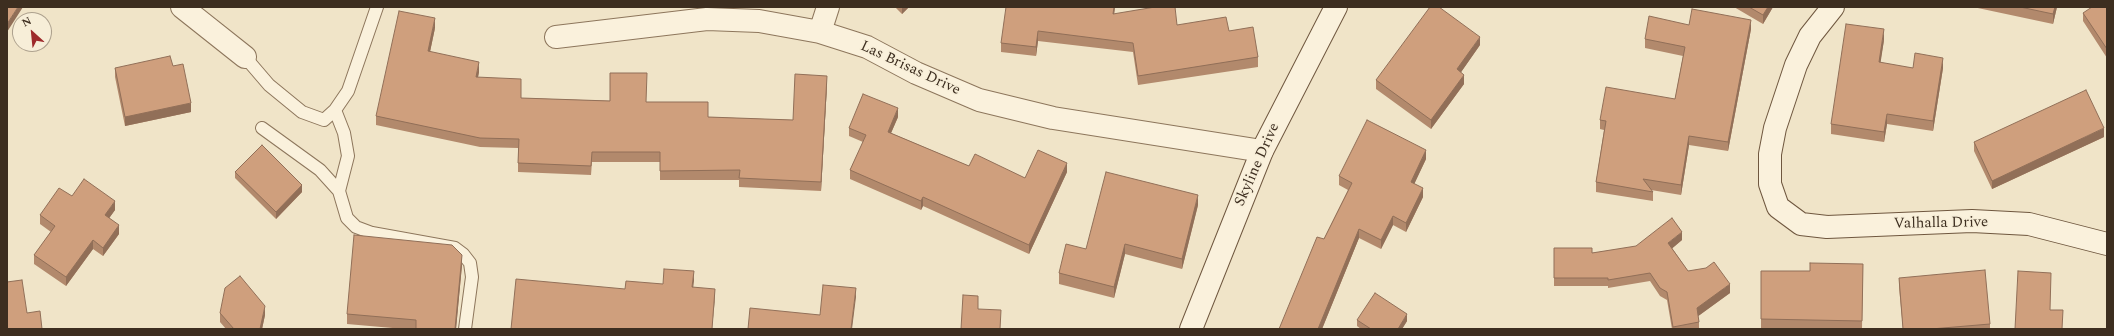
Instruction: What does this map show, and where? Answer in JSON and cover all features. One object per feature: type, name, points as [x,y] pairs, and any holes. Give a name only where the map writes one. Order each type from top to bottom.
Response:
[{"type":"street","points":[[182,7],[245,57]]},
{"type":"street","points":[[820,32],[828,7]]},
{"type":"street","name":"Skyline Drive","points":[[1191,329],[1262,151],[1336,7]]},
{"type":"street","name":"Valhalla Drive","points":[[1833,7],[1810,36],[1796,64],[1775,128],[1770,154],[1770,184],[1778,207],[1801,224],[1814,226],[1827,227],[1972,221],[2029,224],[2107,244]]},
{"type":"street","name":"Las Brisas Drive","points":[[556,37],[707,19],[759,21],[820,32],[867,47],[916,73],[979,100],[1053,118],[1262,151]]},
{"type":"lane","points":[[245,57],[269,85],[302,112],[324,120],[335,110],[348,91],[377,7]]},
{"type":"lane","points":[[335,110],[344,133],[348,156],[339,190]]},
{"type":"lane","points":[[262,128],[320,170],[339,190],[347,218],[356,227],[372,232],[455,248],[463,254],[470,263],[472,277],[465,329]]},
{"type":"building","points":[[7,7],[18,7],[15,12],[12,12],[12,16],[7,24]]},
{"type":"building","points":[[1006,7],[1114,7],[1113,14],[1155,7],[1175,7],[1177,25],[1226,17],[1229,31],[1253,27],[1258,57],[1138,76],[1133,43],[1038,31],[1036,47],[1001,43]]},
{"type":"building","points":[[1430,7],[1439,7],[1480,37],[1457,69],[1464,75],[1431,120],[1376,80]]},
{"type":"building","points":[[1749,7],[1768,7],[1763,15]]},
{"type":"building","points":[[2020,7],[2055,7],[2053,14]]},
{"type":"building","points":[[2092,7],[2107,7],[2107,49],[2083,13]]},
{"type":"building","points":[[1692,9],[1751,20],[1728,142],[1689,136],[1681,185],[1643,179],[1653,192],[1596,182],[1606,121],[1600,120],[1606,87],[1675,99],[1685,47],[1645,39],[1649,16],[1689,25]]},
{"type":"building","points":[[399,11],[435,18],[428,51],[479,62],[476,77],[521,79],[521,98],[610,101],[610,73],[647,73],[646,102],[708,102],[708,117],[793,120],[795,74],[827,76],[821,182],[739,178],[740,170],[660,171],[660,152],[592,152],[591,166],[518,163],[519,139],[480,138],[376,116]]},
{"type":"building","points":[[1846,24],[1884,29],[1879,62],[1913,68],[1915,53],[1943,58],[1933,121],[1887,114],[1884,132],[1831,124]]},
{"type":"building","points":[[170,56],[173,66],[183,64],[191,103],[125,117],[115,68]]},
{"type":"building","points":[[2086,90],[2104,128],[1992,181],[1974,142]]},
{"type":"building","points":[[863,94],[898,108],[888,132],[969,166],[975,154],[1025,178],[1038,150],[1067,163],[1029,245],[923,197],[921,201],[850,170],[866,135],[849,128]]},
{"type":"building","points":[[1367,120],[1426,150],[1411,182],[1423,188],[1406,223],[1393,216],[1381,240],[1359,229],[1318,329],[1279,329],[1317,237],[1324,239],[1352,183],[1339,176]]},
{"type":"building","points":[[262,145],[302,185],[276,212],[235,172]]},
{"type":"building","points":[[1106,172],[1198,195],[1182,259],[1125,244],[1114,287],[1059,273],[1066,244],[1086,249]]},
{"type":"building","points":[[84,179],[115,201],[105,215],[119,225],[103,248],[93,240],[66,277],[34,255],[55,226],[40,215],[59,188],[72,196]]},
{"type":"building","points":[[1672,218],[1682,232],[1668,243],[1688,271],[1706,268],[1714,262],[1730,284],[1697,308],[1699,322],[1673,327],[1667,292],[1660,288],[1650,273],[1608,280],[1608,278],[1554,278],[1554,248],[1592,248],[1592,253],[1636,246]]},
{"type":"building","points":[[354,235],[452,245],[462,255],[455,329],[416,329],[416,320],[347,314]]},
{"type":"building","points":[[1810,263],[1863,264],[1862,321],[1761,319],[1761,271],[1810,271]]},
{"type":"building","points":[[664,269],[694,271],[692,287],[715,289],[712,329],[511,329],[516,279],[625,289],[626,281],[663,284]]},
{"type":"building","points":[[1985,270],[1990,324],[1931,329],[1903,329],[1899,278]]},
{"type":"building","points":[[2018,271],[2051,273],[2050,310],[2063,310],[2062,329],[2015,329]]},
{"type":"building","points":[[240,276],[265,306],[260,329],[234,329],[220,313],[225,288]]},
{"type":"building","points":[[22,280],[27,313],[40,311],[42,329],[7,329],[7,282]]},
{"type":"building","points":[[823,285],[856,288],[851,329],[748,329],[750,308],[820,315]]},
{"type":"building","points":[[1375,293],[1407,314],[1398,329],[1371,329],[1357,320]]},
{"type":"building","points":[[963,295],[978,296],[978,309],[1001,310],[1000,329],[961,329]]}]
